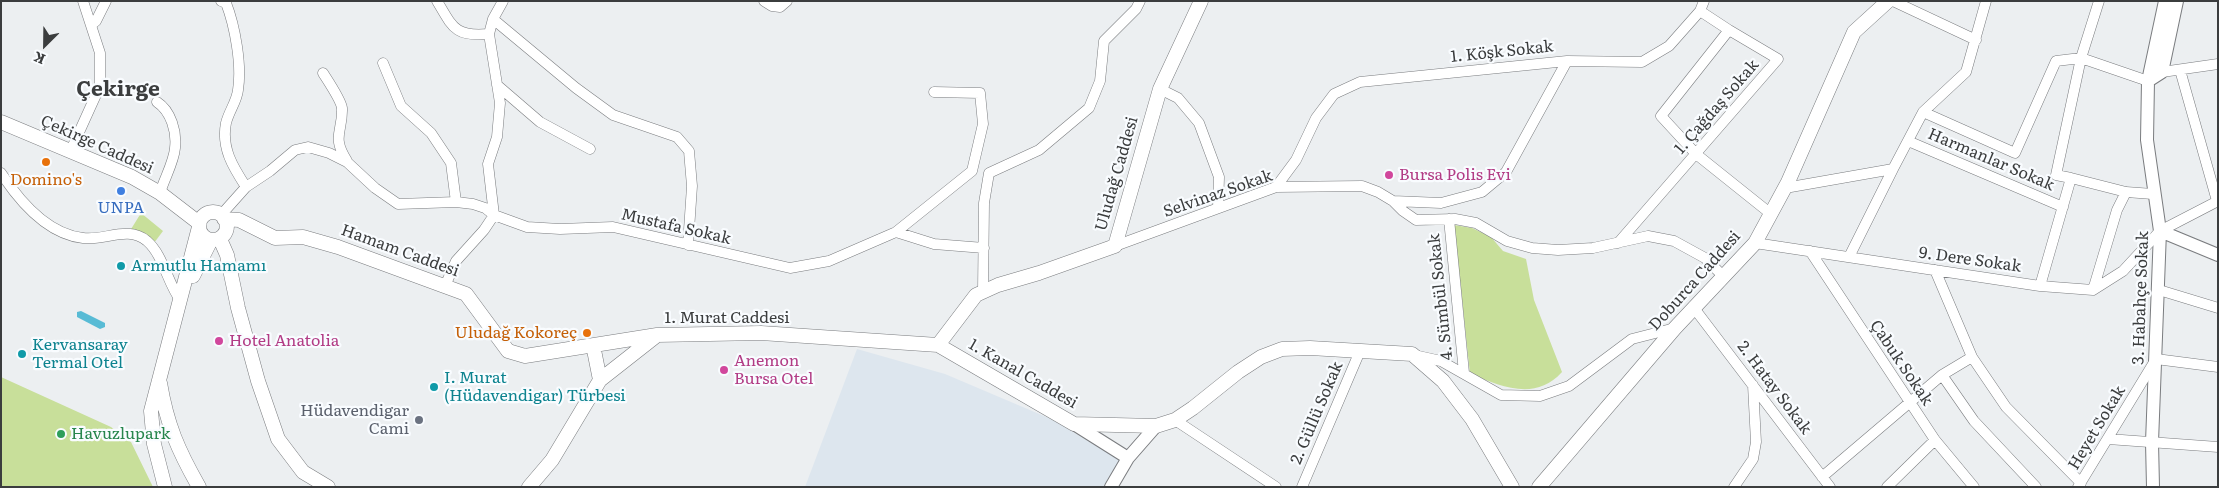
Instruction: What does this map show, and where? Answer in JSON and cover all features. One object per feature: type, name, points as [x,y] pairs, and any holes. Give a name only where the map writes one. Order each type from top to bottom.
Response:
[{"type":"main road","name":"Uludağ Caddesi","points":[[938,345],[976,295],[998,285],[1040,273],[1115,246],[1160,89],[1201,1]]},
{"type":"main road","name":"Doburca Caddesi","points":[[1539,487],[1675,328],[1755,243],[1785,188],[1854,32],[1888,1]]},
{"type":"main road","name":"Çekirge Caddesi","points":[[1,122],[132,177],[160,193],[199,225]]},
{"type":"main road","name":"Çekirge Caddesi","points":[[174,205],[219,215]]},
{"type":"main road","points":[[165,487],[154,444],[151,411],[181,301],[199,225],[204,216],[219,215],[226,232],[215,239],[181,301]]},
{"type":"main road","name":"Hamam Caddesi","points":[[219,215],[240,220],[275,238],[304,237],[338,247],[466,294],[508,351],[525,356],[657,335]]},
{"type":"main road","points":[[199,225],[202,236],[215,239],[227,255],[238,308],[258,381],[278,439],[303,472],[328,487]]},
{"type":"main road","name":"1. Murat Caddesi","points":[[529,487],[552,460],[600,380],[657,335],[761,333],[938,345]]},
{"type":"main road","points":[[593,345],[600,380]]},
{"type":"main road","name":"1. Kanal Caddesi","points":[[938,345],[1074,424],[1156,426],[1174,420],[1261,357],[1282,349],[1310,348],[1412,354]]},
{"type":"main road","points":[[1412,354],[1443,381],[1472,419],[1512,487]]},
{"type":"main road","points":[[159,378],[166,417],[175,442],[199,487]]},
{"type":"street","points":[[71,150],[100,86],[100,53],[83,1]]},
{"type":"street","points":[[91,25],[96,21],[106,1]]},
{"type":"street","points":[[437,1],[458,31],[471,36],[489,34]]},
{"type":"street","points":[[444,286],[456,261],[484,230],[494,214],[488,164],[497,137],[500,102],[489,34],[495,10],[503,1]]},
{"type":"street","points":[[764,1],[772,6],[780,7],[787,1]]},
{"type":"street","points":[[934,92],[980,93],[983,124],[972,171],[989,173],[1039,150],[1089,108],[1100,81],[1104,41],[1136,9],[1140,1]]},
{"type":"street","points":[[1893,1],[1976,40]]},
{"type":"street","points":[[1849,257],[1924,112],[1966,72],[1986,1]]},
{"type":"street","points":[[2099,1],[2081,58],[2056,175],[2126,192],[2153,194]]},
{"type":"street","name":"3. Habahçe Sokak","points":[[2153,487],[2152,442],[2160,231],[2153,194],[2147,140],[2148,81],[2165,1]]},
{"type":"street","points":[[2162,72],[2177,1]]},
{"type":"street","points":[[225,2],[232,19],[238,66],[238,91],[226,123],[226,140],[230,163],[246,186]]},
{"type":"street","points":[[1567,61],[1642,62],[1669,46],[1702,6]]},
{"type":"street","name":"1. Çağdaş Sokak","points":[[1618,243],[1778,59],[1729,30],[1702,6]]},
{"type":"street","points":[[495,10],[516,40],[613,115],[677,137],[689,151],[692,186],[688,245]]},
{"type":"street","points":[[1729,30],[1662,116],[1696,154],[1771,214]]},
{"type":"street","points":[[1924,112],[2015,153],[2056,61],[2081,58],[2148,81],[2162,72],[2218,64]]},
{"type":"street","name":"1. Köşk Sokak","points":[[1276,187],[1296,160],[1316,118],[1334,94],[1360,82],[1567,61]]},
{"type":"street","name":"1. Köşk Sokak","points":[[1393,201],[1441,203],[1482,192],[1506,172],[1567,61]]},
{"type":"street","points":[[383,63],[401,106],[431,133],[451,163],[456,202]]},
{"type":"street","points":[[2093,290],[2123,271],[2160,231],[2217,201],[2180,70]]},
{"type":"street","points":[[324,74],[342,107],[338,137],[340,149],[347,162]]},
{"type":"street","points":[[496,85],[540,122],[590,149]]},
{"type":"street","points":[[1160,89],[1178,98],[1199,123],[1219,177],[1218,208]]},
{"type":"street","points":[[158,102],[166,108],[173,125],[175,148],[160,193]]},
{"type":"street","name":"Harmanlar Sokak","points":[[1908,141],[2063,207]]},
{"type":"street","name":"Mustafa Sokak","points":[[219,215],[246,186],[270,171],[295,150],[308,147],[329,153],[347,162],[375,188],[398,204],[456,202],[473,204],[526,227],[560,229],[613,227],[790,268],[829,261],[896,232],[972,171]]},
{"type":"street","points":[[1785,188],[1893,170]]},
{"type":"street","points":[[984,292],[984,203],[989,173]]},
{"type":"street","points":[[1,174],[40,220],[58,230],[83,238],[135,234],[146,241],[156,252],[172,290],[181,301]]},
{"type":"street","points":[[2040,286],[2071,178]]},
{"type":"street","name":"Selvinaz Sokak","points":[[1115,246],[1276,187],[1362,186],[1378,192],[1393,201],[1403,212],[1416,220],[1449,219],[1476,223],[1507,241],[1532,248],[1567,250],[1593,248],[1648,236],[1674,242],[1705,258],[1723,276]]},
{"type":"street","points":[[2093,290],[2117,210],[2126,192]]},
{"type":"street","name":"4. Sümbül Sokak","points":[[1449,219],[1464,373]]},
{"type":"street","points":[[2160,231],[2218,255]]},
{"type":"street","points":[[896,232],[934,244],[984,248]]},
{"type":"street","name":"9. Dere Sokak","points":[[1755,243],[2040,286],[2093,290]]},
{"type":"street","name":"Çabuk Sokak","points":[[1810,251],[1935,440],[1974,487]]},
{"type":"street","points":[[1935,270],[1972,357],[2006,408],[2080,485]]},
{"type":"street","points":[[2158,290],[2218,308]]},
{"type":"street","name":"2. Hatay Sokak","points":[[1694,308],[1830,487]]},
{"type":"street","points":[[1412,354],[1441,361],[1501,395],[1540,396],[1569,386],[1632,339],[1675,328]]},
{"type":"street","name":"2. Güllü Sokak","points":[[1302,487],[1360,350]]},
{"type":"street","points":[[1822,477],[1942,375],[1972,357]]},
{"type":"street","points":[[2156,359],[2218,367]]},
{"type":"street","name":"Heyet Sokak","points":[[2080,485],[2156,359]]},
{"type":"street","points":[[1942,375],[1974,421],[2036,487]]},
{"type":"street","points":[[1734,487],[1753,459],[1756,442],[1753,385]]},
{"type":"street","points":[[1174,420],[1276,487]]},
{"type":"street","points":[[1074,424],[1128,458]]},
{"type":"street","points":[[1111,487],[1128,458],[1156,426]]},
{"type":"street","points":[[2108,439],[2218,447]]},
{"type":"street","points":[[1887,487],[1935,440]]},
{"type":"shaded area","points":[[857,349],[945,374],[1051,419],[1120,460],[1103,487],[805,487]]},
{"type":"green space","points":[[141,213],[163,231],[151,247],[128,234]]},
{"type":"green space","points":[[1454,225],[1472,228],[1491,237],[1503,251],[1526,259],[1534,300],[1562,372],[1552,381],[1541,387],[1518,389],[1506,387],[1470,374]]},
{"type":"green space","name":"Havuzlupark","points":[[1,377],[111,427],[131,442],[153,487],[1,487]]},
{"type":"water","points":[[81,311],[105,323],[105,327],[100,329],[77,317],[77,312]]},
{"type":"place","name":"Domino's","points":[[46,162]]},
{"type":"place","name":"Bursa Polis Evi","points":[[1389,175]]},
{"type":"place","name":"UNPA","points":[[121,191]]},
{"type":"place","name":"Armutlu Hamamı","points":[[121,266]]},
{"type":"place","name":"Uludağ Kokoreç","points":[[587,333]]},
{"type":"place","name":"Hotel Anatolia","points":[[219,341]]},
{"type":"place","name":"Kervansaray Termal Otel","points":[[22,354]]},
{"type":"place","name":"Anemon Bursa Otel","points":[[724,370]]},
{"type":"place","name":"I. Murat (Hüdavendigar) Türbesi","points":[[434,387]]},
{"type":"place","name":"Hüdavendigar Cami","points":[[419,420]]},
{"type":"place","name":"Havuzlupark","points":[[61,434]]},
{"type":"district","name":"Çekirge","points":[[118,90]]}]
